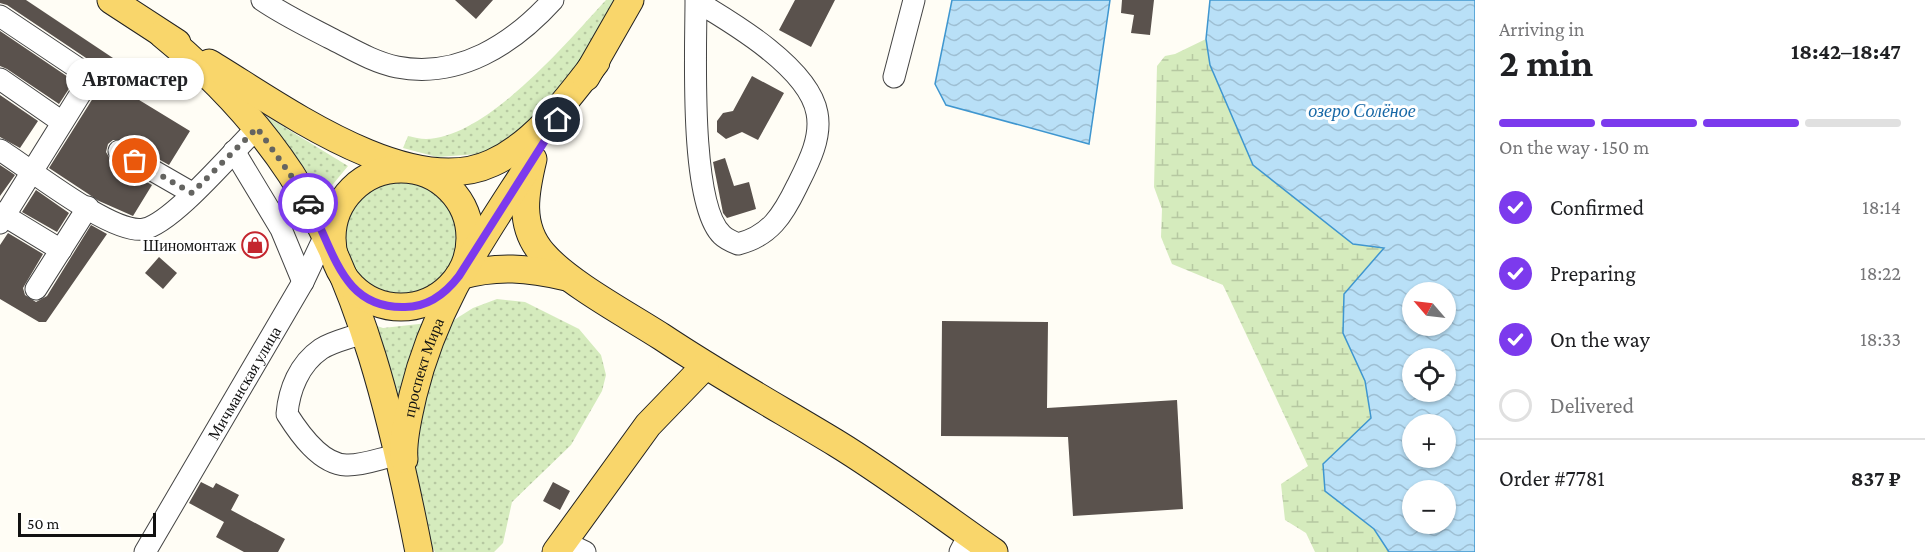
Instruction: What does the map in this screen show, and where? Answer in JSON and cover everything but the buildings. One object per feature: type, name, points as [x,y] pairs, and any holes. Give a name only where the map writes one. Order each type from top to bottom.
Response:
[{"type":"main road","points":[[111,0],[162,34],[344,141],[382,159],[423,171],[450,188],[465,211],[471,238],[469,254],[459,276],[440,296],[426,303],[396,308],[383,306],[363,296],[346,281],[338,269],[332,242],[337,210],[346,195],[371,175],[388,169],[405,168],[423,171],[449,174],[471,171],[492,163],[512,151],[555,113],[596,62]]},
{"type":"main road","name":"проспект Мира","points":[[409,501],[404,454],[410,409],[432,332],[459,276],[596,62],[630,0]]},
{"type":"main road","points":[[162,34],[215,82],[257,128],[290,174],[324,237],[365,332],[409,501],[419,552]]},
{"type":"main road","points":[[533,159],[525,189],[524,212],[530,234],[543,254],[571,278],[705,366],[838,444],[964,543],[993,552]]},
{"type":"main road","points":[[459,276],[504,267],[530,268],[571,278]]},
{"type":"main road","points":[[568,549],[648,425],[705,366]]},
{"type":"street","points":[[271,2],[371,59],[396,67],[419,70],[483,57],[511,39],[553,0]]},
{"type":"street","points":[[696,0],[743,29],[804,81],[817,113],[813,153],[795,190],[770,230],[753,241],[738,244],[722,236],[712,219],[697,151],[696,0]]},
{"type":"street","points":[[894,77],[914,0]]},
{"type":"street","points":[[0,16],[89,76],[89,80],[2,217],[61,250]]},
{"type":"street","points":[[0,79],[62,122]]},
{"type":"street","points":[[0,150],[31,172],[118,225],[144,229],[159,223],[257,128]]},
{"type":"street","points":[[119,151],[192,193]]},
{"type":"street","points":[[234,151],[281,229],[303,282]]},
{"type":"street","points":[[36,289],[88,207]]},
{"type":"street","name":"Мичманская улица","points":[[145,552],[303,282],[337,210]]},
{"type":"street","points":[[365,332],[320,350],[296,377],[289,395],[286,414],[312,446],[330,460],[345,465],[397,455]]},
{"type":"green space","points":[[606,0],[621,0],[548,113],[501,147],[479,154],[437,157],[403,148],[408,136],[426,139],[450,134],[474,123],[499,106],[548,62]]},
{"type":"green space","points":[[1206,39],[1210,65],[1385,247],[1343,333],[1365,381],[1371,418],[1323,464],[1325,491],[1374,529],[1389,552],[1315,552],[1306,533],[1285,520],[1281,484],[1308,466],[1223,285],[1172,264],[1161,237],[1162,209],[1154,187],[1157,66],[1165,56],[1175,54]]},
{"type":"green space","points":[[266,116],[348,166],[324,195]]},
{"type":"green space","points":[[401,182],[423,186],[433,191],[449,207],[454,217],[458,239],[454,261],[449,271],[433,287],[423,292],[401,296],[379,292],[369,287],[353,271],[348,261],[344,239],[348,217],[353,207],[369,191],[379,186]]},
{"type":"green space","points":[[497,299],[525,302],[579,329],[601,355],[606,375],[602,391],[571,445],[512,502],[503,543],[494,552],[435,552],[427,538],[412,454],[442,336],[454,320],[473,308]]},
{"type":"green space","points":[[368,323],[383,328],[428,323],[396,410]]},
{"type":"water","points":[[952,0],[1110,0],[1089,144],[946,105],[935,84]]},
{"type":"water","name":"озеро Солёное","points":[[1210,0],[1475,0],[1475,552],[1389,552],[1374,529],[1325,491],[1323,464],[1371,418],[1365,381],[1343,333],[1344,294],[1384,248],[1353,244],[1253,165],[1210,65],[1206,39]]},
{"type":"way so far","points":[[135,161],[192,193],[257,128],[308,203]]},
{"type":"place","name":"Автомастер","points":[[135,161]]},
{"type":"place","name":"Шиномонтаж","points":[[255,245]]},
{"type":"route","points":[[308,203],[338,269],[356,292],[383,306],[411,307],[426,303],[440,296],[459,276],[558,120]]}]
